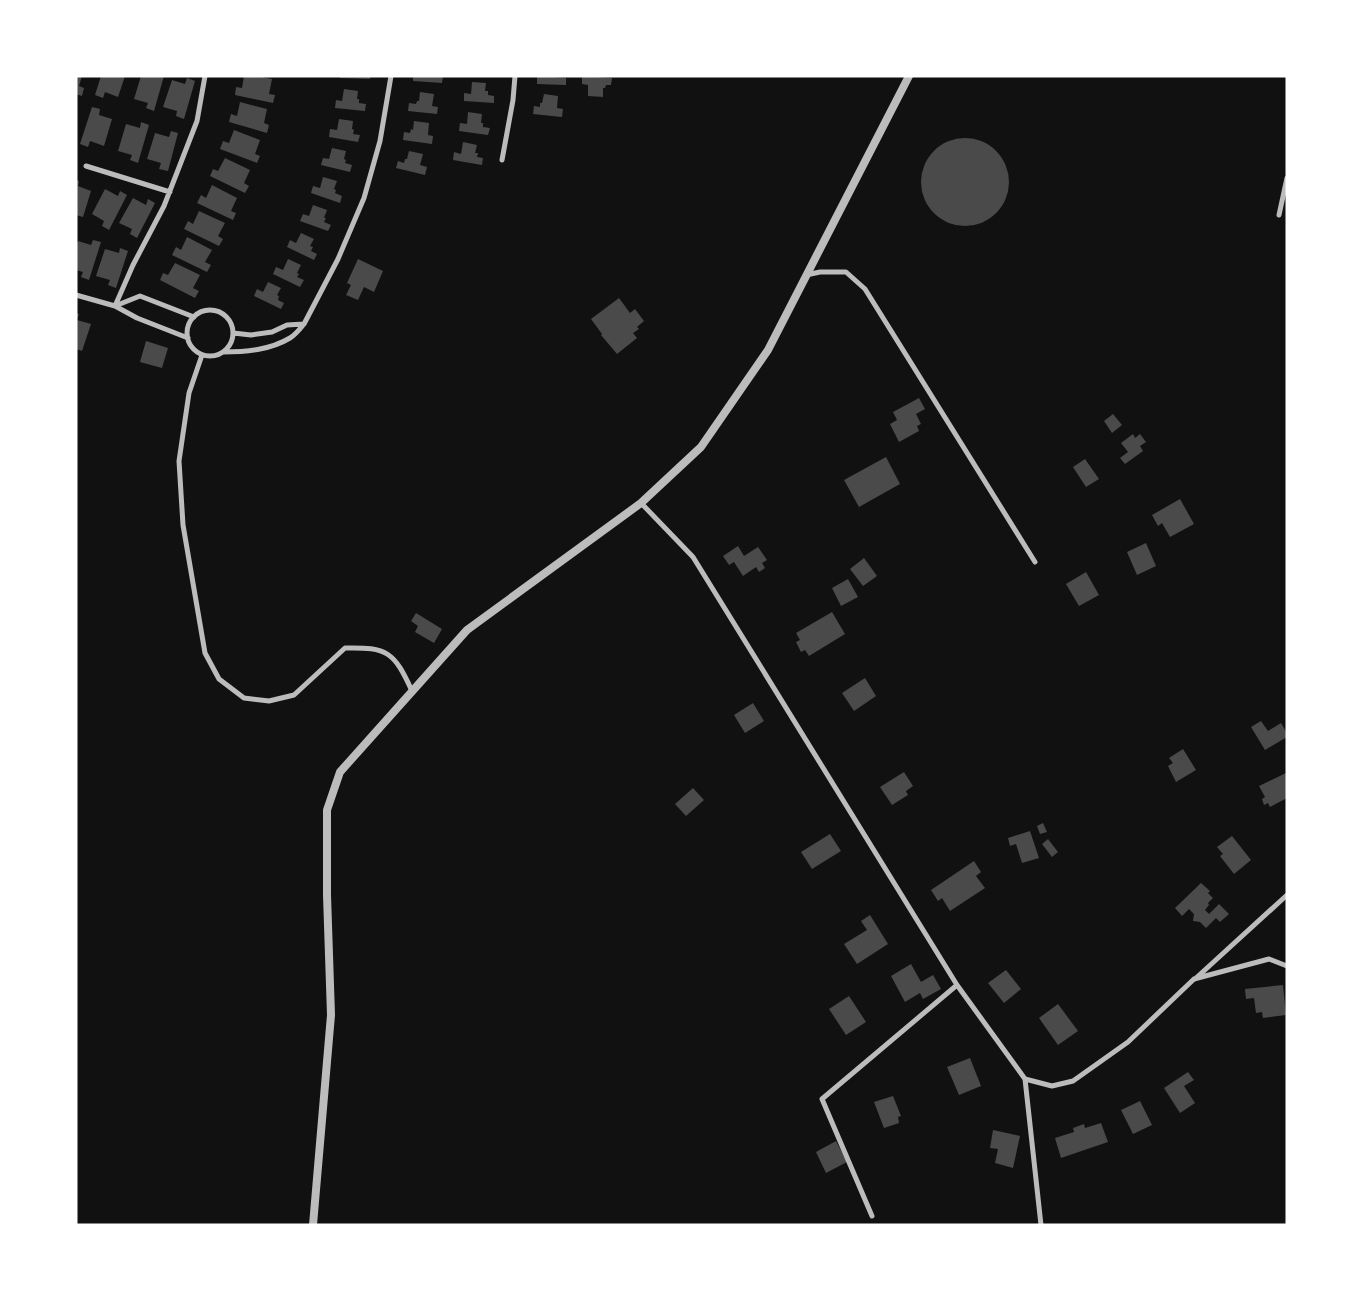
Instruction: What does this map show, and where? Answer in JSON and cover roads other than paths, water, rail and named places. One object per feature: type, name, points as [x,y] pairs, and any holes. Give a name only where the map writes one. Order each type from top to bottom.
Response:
[{"type":"street","points":[[115,306],[133,265],[170,192],[197,121],[204,76]]},
{"type":"street","points":[[224,352],[232,340],[233,333],[232,326],[223,314],[208,310],[194,316],[190,323],[188,338],[191,345],[202,355],[209,356],[224,352],[248,352],[276,344],[291,338],[304,324],[338,259],[364,198],[380,140],[391,76]]},
{"type":"street","points":[[502,160],[513,100],[515,76]]},
{"type":"street","points":[[314,1225],[331,1015],[327,895],[327,810],[340,772],[467,630],[641,502],[701,447],[768,350],[909,76]]},
{"type":"street","points":[[86,166],[170,192]]},
{"type":"street","points":[[1279,215],[1287,178]]},
{"type":"street","points":[[806,275],[820,272],[846,272],[865,289],[1035,562]]},
{"type":"street","points":[[76,295],[115,306],[138,318],[188,338]]},
{"type":"street","points":[[115,306],[140,296],[194,316]]},
{"type":"street","points":[[233,333],[251,335],[272,332],[288,325],[304,324]]},
{"type":"street","points":[[272,332],[276,344]]},
{"type":"street","points":[[202,355],[189,393],[179,461],[183,525],[205,653],[219,680],[244,698],[269,700],[286,697],[294,695],[345,648],[371,648],[387,653],[401,668],[412,691]]},
{"type":"street","points":[[641,502],[693,557],[956,985],[1024,1078],[1041,1225]]},
{"type":"street","points":[[1024,1078],[1052,1086],[1073,1081],[1128,1042],[1287,895]]},
{"type":"street","points":[[1194,980],[1269,959],[1287,966]]},
{"type":"street","points":[[872,1216],[822,1099],[956,985]]}]
